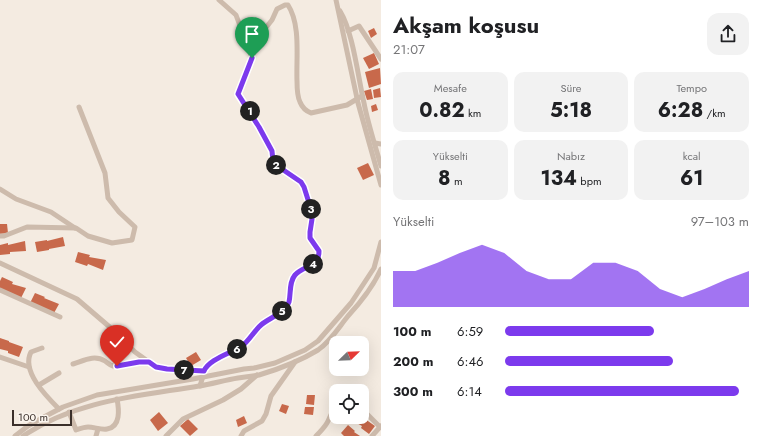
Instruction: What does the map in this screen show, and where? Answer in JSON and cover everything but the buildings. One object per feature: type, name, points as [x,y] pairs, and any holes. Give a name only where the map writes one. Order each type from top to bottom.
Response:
[{"type":"street","points":[[220,0],[236,15],[244,40],[252,58]]},
{"type":"street","points":[[336,0],[381,186]]},
{"type":"street","points":[[200,386],[206,366],[244,345],[261,325],[283,310],[288,303],[292,280],[300,271],[314,264],[318,260],[319,256],[319,251],[310,238],[312,219],[310,206],[304,187],[301,182],[276,165],[273,161],[272,151],[238,94],[264,30],[272,20],[277,9],[287,2],[293,12],[296,33],[297,95],[300,104],[307,111],[311,112],[347,104],[360,98]]},
{"type":"street","points":[[338,8],[344,18],[348,31],[360,98],[381,166]]},
{"type":"street","points":[[348,31],[359,26],[381,59]]},
{"type":"street","points":[[0,189],[16,199],[51,212],[88,236],[112,243],[132,240],[134,227],[108,198],[105,173],[79,107]]},
{"type":"street","points":[[375,143],[381,144]]},
{"type":"street","points":[[0,236],[4,236],[27,227],[76,228]]},
{"type":"street","points":[[15,436],[28,426],[60,409],[97,395],[254,368],[275,363],[305,350],[318,341],[351,303],[374,268],[381,242]]},
{"type":"street","points":[[0,263],[77,299],[112,329],[135,352],[156,367],[204,371]]},
{"type":"street","points":[[23,436],[33,429],[69,412],[96,403],[258,375],[296,361],[319,349],[360,302],[378,277],[381,269]]},
{"type":"street","points":[[0,290],[60,317]]},
{"type":"street","points":[[42,348],[31,352],[29,355],[28,368],[38,385],[60,409]]},
{"type":"street","points":[[0,357],[28,368]]},
{"type":"street","points":[[73,364],[88,358],[103,360],[110,366],[149,362]]},
{"type":"street","points":[[241,436],[244,431],[262,420],[266,414],[271,396],[296,361]]},
{"type":"street","points":[[254,368],[258,375]]},
{"type":"street","points":[[38,385],[59,373]]},
{"type":"street","points":[[166,436],[183,419],[223,400],[241,389],[258,375]]},
{"type":"street","points":[[69,412],[76,430],[88,427],[108,429],[117,423],[119,408],[117,399]]},
{"type":"street","points":[[369,415],[381,426],[372,436]]},
{"type":"street","points":[[316,436],[321,432],[329,418]]},
{"type":"street","points":[[96,436],[98,429]]},
{"type":"route","points":[[117,366],[139,362],[149,362],[156,367],[167,369],[204,371],[206,366],[211,362],[244,345],[261,325],[283,310],[288,303],[292,280],[295,275],[318,260],[319,251],[310,238],[312,219],[310,206],[304,187],[301,182],[279,168],[273,161],[272,151],[250,110],[239,98],[238,94],[252,58]]}]
